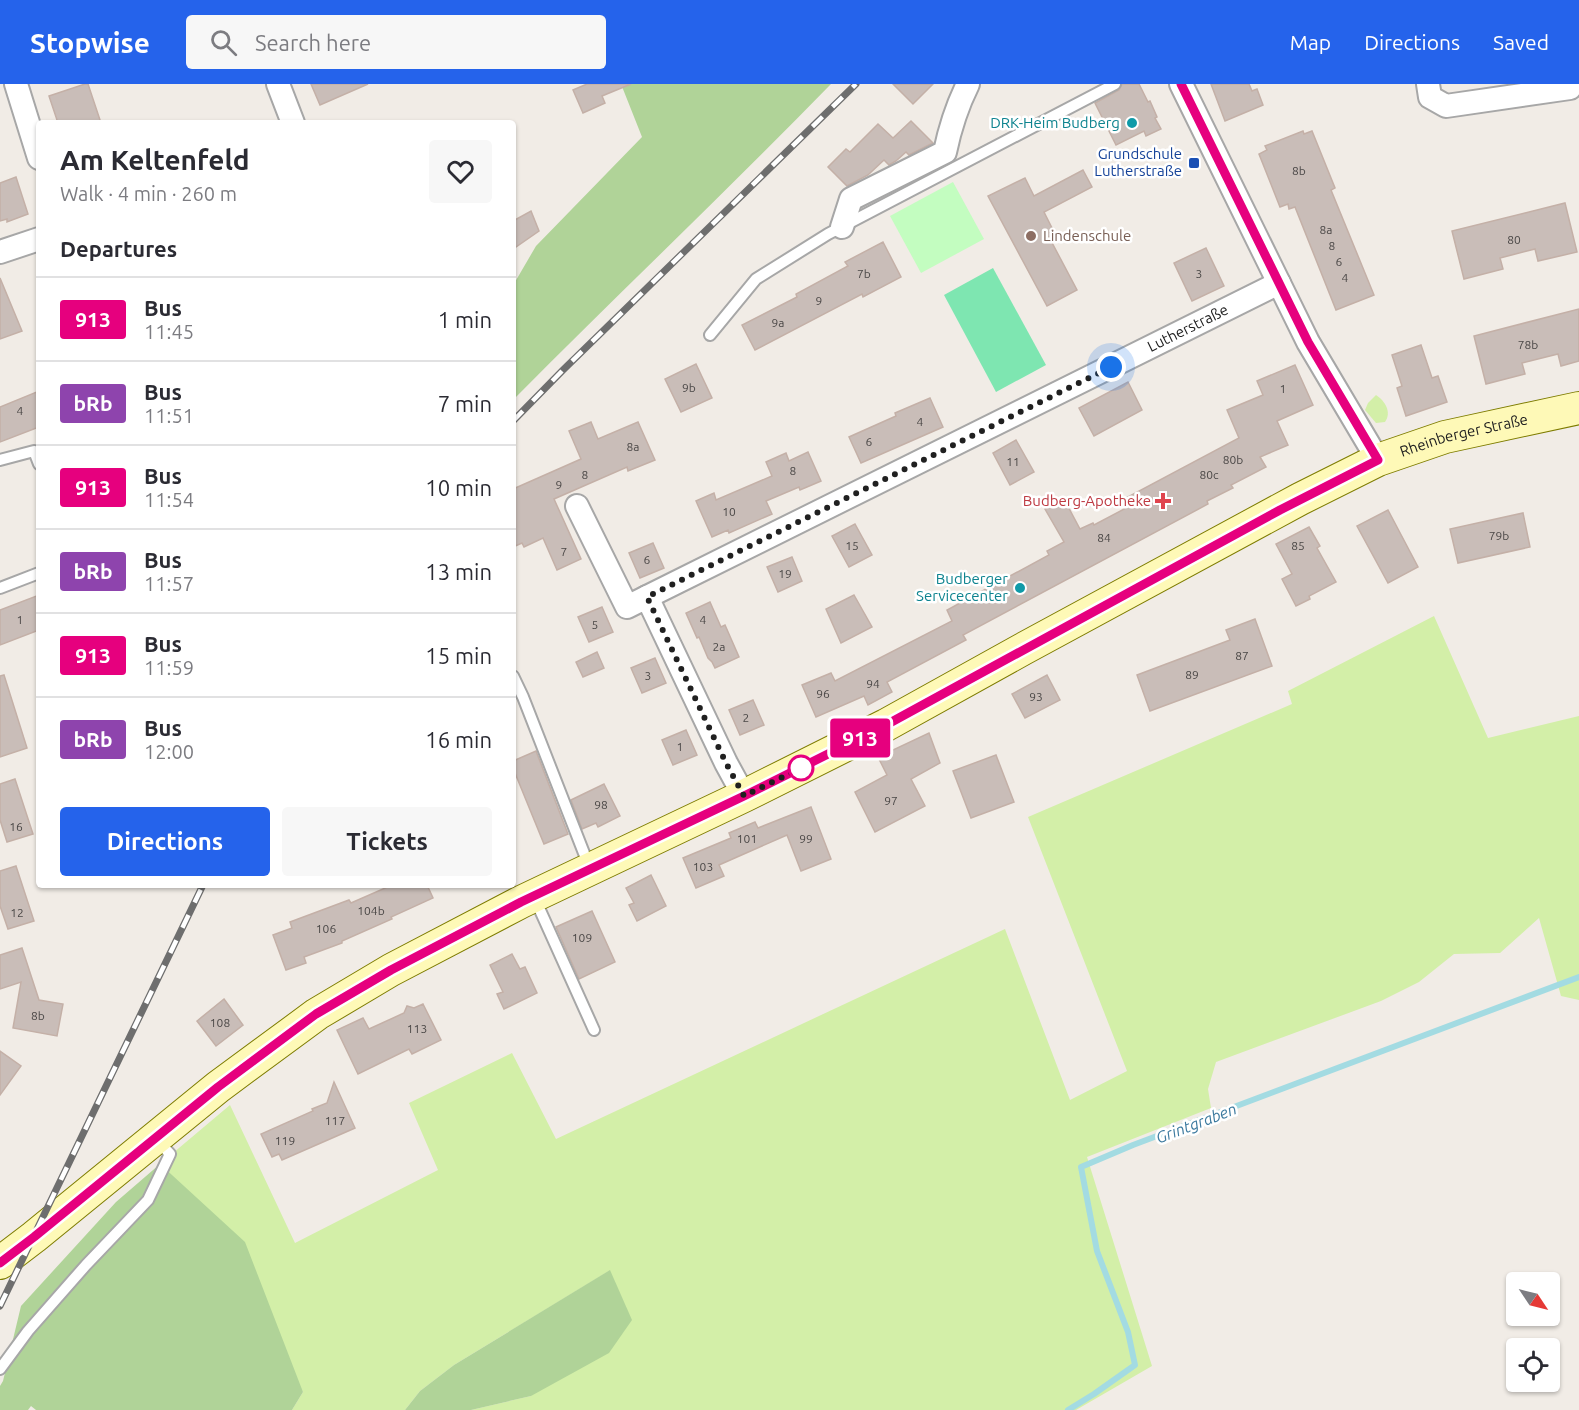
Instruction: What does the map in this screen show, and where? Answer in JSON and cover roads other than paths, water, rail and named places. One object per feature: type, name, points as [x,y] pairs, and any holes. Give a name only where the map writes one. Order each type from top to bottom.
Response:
[{"type":"main road","name":"Rheinberger Straße","points":[[0,1263],[218,1087],[316,1014],[522,894],[591,869],[886,725],[1238,533],[1378,460],[1445,437],[1579,408]]},
{"type":"street","points":[[16,84],[36,148]]},
{"type":"street","points":[[278,84],[292,120]]},
{"type":"street","points":[[842,227],[851,199],[945,152],[951,125],[968,84]]},
{"type":"street","points":[[1181,84],[1308,342],[1378,460]]},
{"type":"street","points":[[1428,84],[1430,97],[1446,106],[1570,88]]},
{"type":"street","points":[[0,252],[36,240]]},
{"type":"street","name":"Lutherstraße","points":[[577,506],[627,607],[1280,283]]},
{"type":"street","points":[[647,597],[744,796]]},
{"type":"lane","points":[[710,335],[756,279],[828,234],[1115,84]]},
{"type":"lane","points":[[0,460],[34,451],[36,456]]},
{"type":"lane","points":[[0,588],[36,574]]},
{"type":"lane","points":[[516,682],[591,869]]},
{"type":"lane","points":[[522,894],[594,1030]]},
{"type":"lane","points":[[0,1369],[28,1331],[148,1200],[170,1154],[155,1139]]},
{"type":"waterway","name":"Grintgraben","points":[[1068,1410],[1135,1365],[1128,1332],[1097,1251],[1081,1167],[1133,1145],[1579,977]]},
{"type":"railway","points":[[516,418],[856,84]]},
{"type":"railway","points":[[0,1306],[202,888]]},
{"type":"place","name":"DRK-Heim Budberg","points":[[1132,123]]},
{"type":"place","name":"Grundschule Lutherstraße","points":[[1194,163]]},
{"type":"place","name":"Lindenschule","points":[[1031,236]]},
{"type":"place","name":"Budberg-Apotheke","points":[[1163,501]]},
{"type":"place","name":"Budberger Servicecenter","points":[[1020,588]]}]
